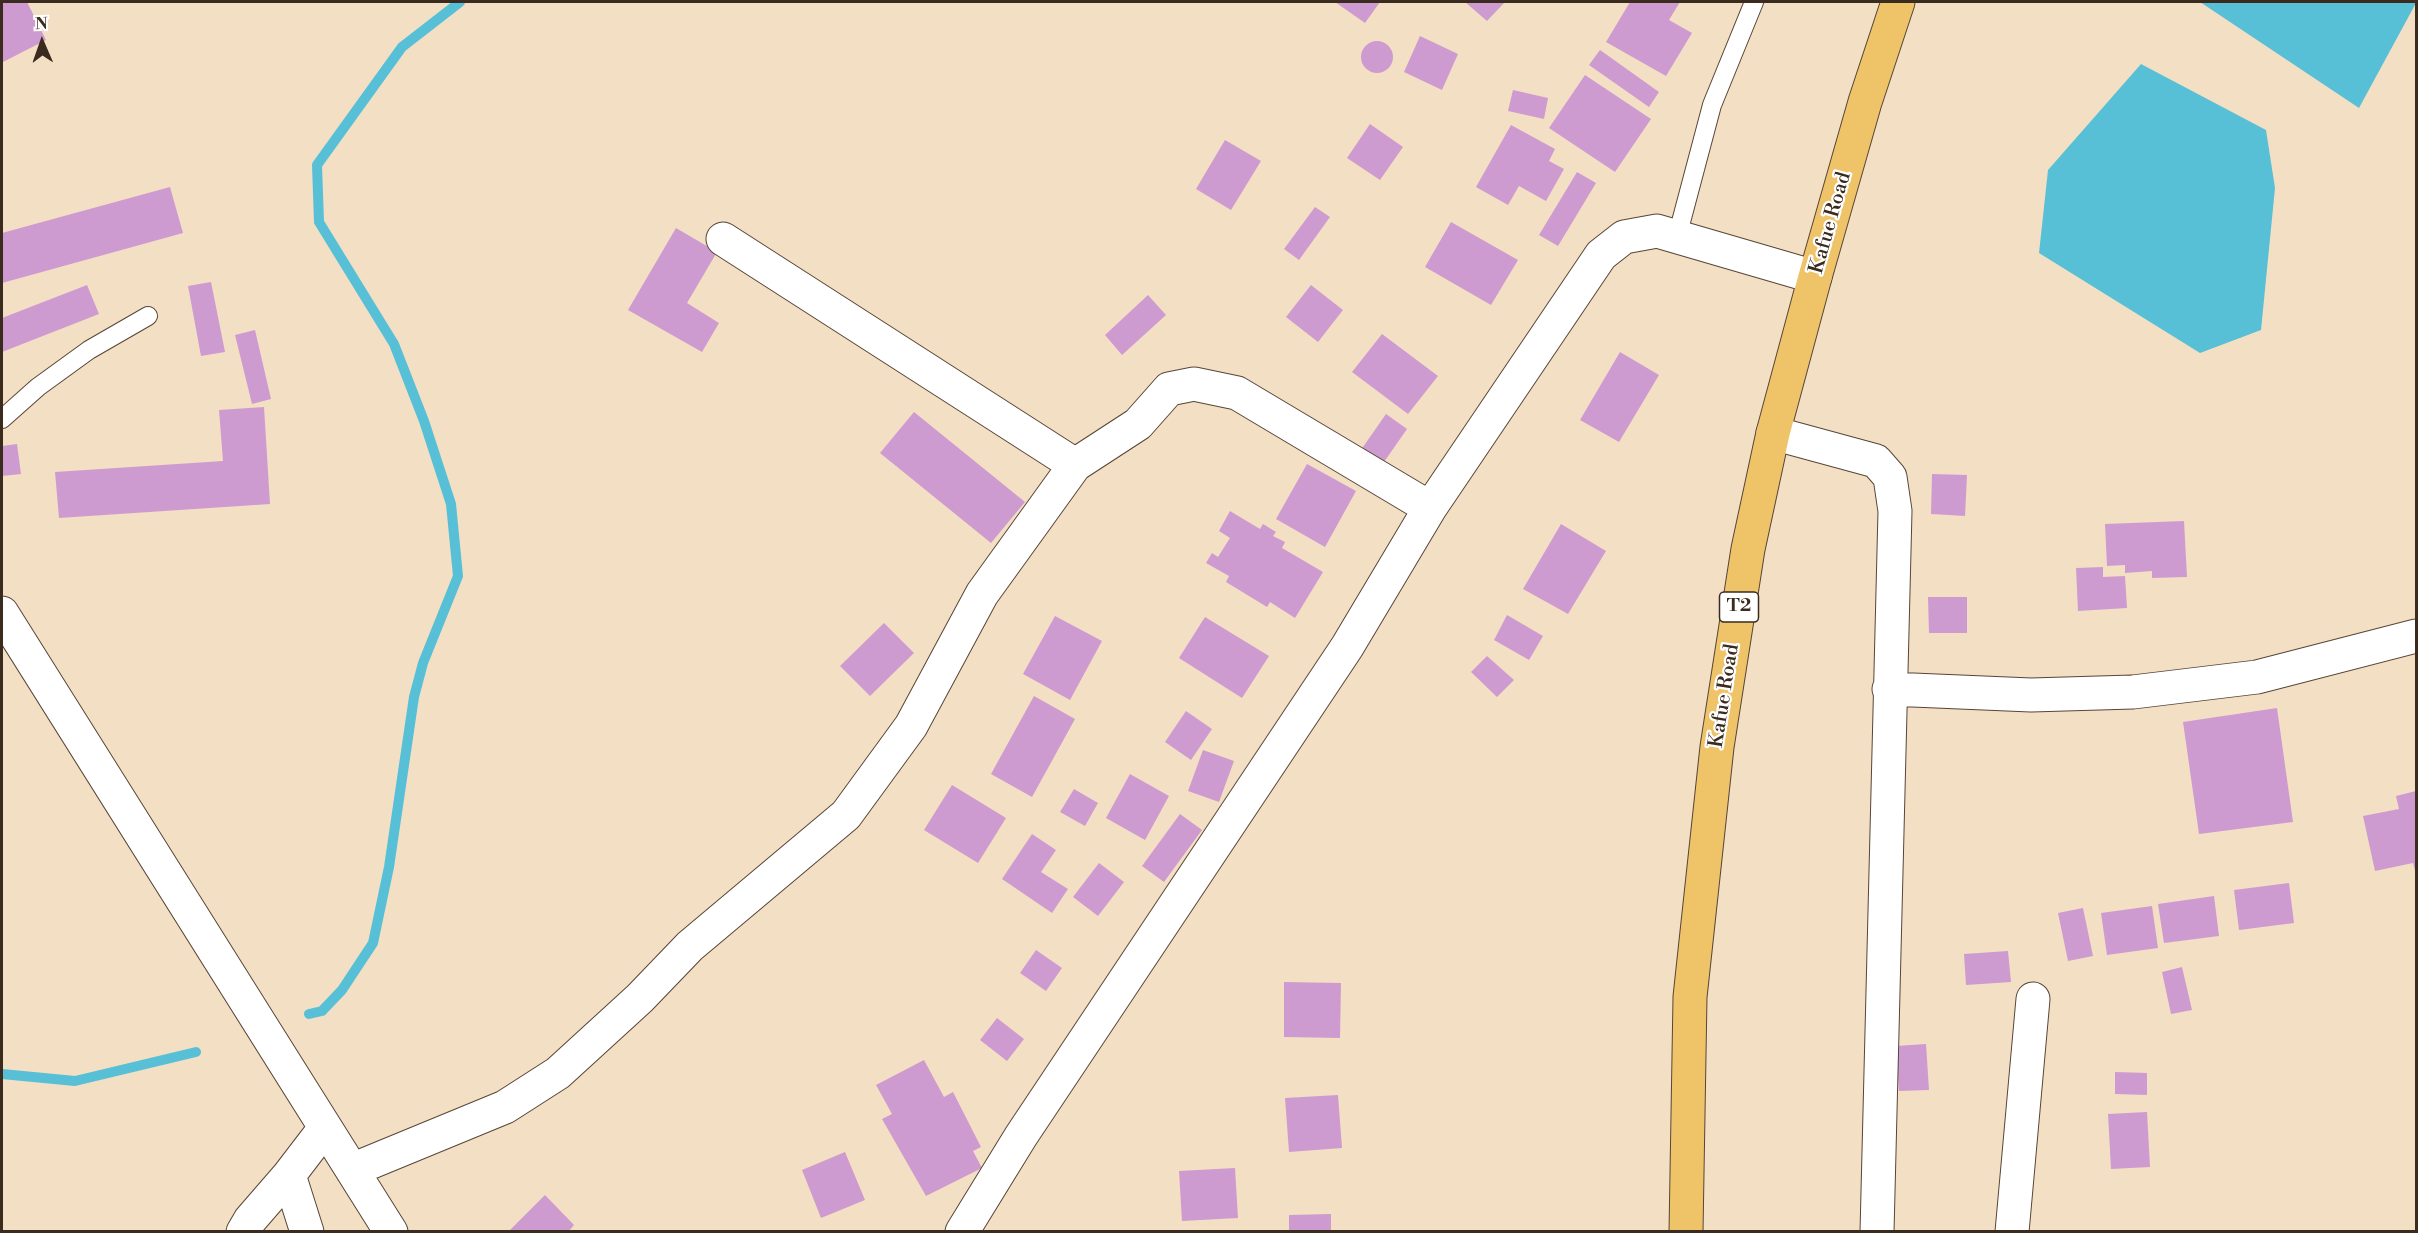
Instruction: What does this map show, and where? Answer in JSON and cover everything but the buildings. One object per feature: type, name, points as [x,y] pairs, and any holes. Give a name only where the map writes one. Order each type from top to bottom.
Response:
[{"type":"highway","name":"Kafue Road","points":[[1686,1232],[1690,997],[1717,747],[1748,549],[1773,433],[1815,277],[1865,102],[1898,2]]},
{"type":"street","points":[[962,1232],[1021,1136],[1347,647],[1430,508],[1601,255],[1623,237],[1658,231],[1815,277]]},
{"type":"street","points":[[723,239],[1075,465]]},
{"type":"street","points":[[352,1170],[506,1107],[558,1073],[640,998],[690,946],[846,815],[911,726],[982,594],[1075,465],[1138,424],[1169,389],[1194,384],[1237,393],[1430,508]]},
{"type":"street","points":[[1773,433],[1876,461],[1890,477],[1895,511],[1877,1232]]},
{"type":"street","points":[[2,613],[391,1232]]},
{"type":"street","points":[[1890,689],[2031,695],[2133,692],[2258,677],[2416,636]]},
{"type":"street","points":[[2012,1232],[2033,999]]},
{"type":"street","points":[[243,1232],[250,1220],[290,1175],[325,1128]]},
{"type":"street","points":[[290,1175],[307,1232]]},
{"type":"lane","points":[[1677,237],[1713,105],[1754,2]]},
{"type":"lane","points":[[2,419],[38,387],[89,350],[148,316]]},
{"type":"water","points":[[2200,2],[2416,2],[2416,3],[2359,108]]},
{"type":"water","points":[[2141,64],[2266,130],[2275,188],[2261,330],[2200,353],[2039,253],[2048,170]]},
{"type":"waterway","points":[[309,1014],[322,1011],[342,990],[373,943],[389,867],[414,697],[423,663],[458,576],[451,504],[424,421],[394,344],[319,222],[317,165],[402,47],[460,2]]},
{"type":"waterway","points":[[2,1074],[75,1081],[196,1052]]}]
